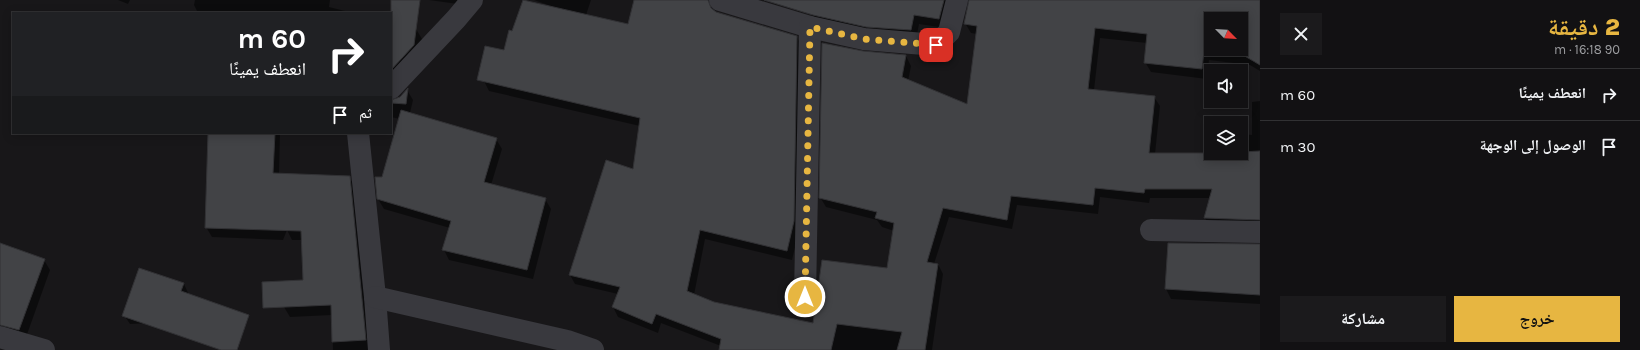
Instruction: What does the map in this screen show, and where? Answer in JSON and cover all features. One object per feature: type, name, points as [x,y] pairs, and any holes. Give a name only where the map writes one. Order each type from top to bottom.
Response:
[{"type":"street","points":[[392,87],[472,0]]},
{"type":"street","points":[[720,0],[810,27],[864,39],[936,45],[950,32],[958,0]]},
{"type":"street","points":[[805,297],[810,27]]},
{"type":"street","points":[[358,134],[379,350]]},
{"type":"street","points":[[1151,230],[1260,232]]},
{"type":"street","points":[[375,297],[560,339],[593,350]]},
{"type":"street","points":[[0,337],[44,350]]},
{"type":"building","points":[[391,0],[420,0],[414,45],[392,69],[392,12]]},
{"type":"building","points":[[523,0],[628,24],[634,0],[708,0],[711,8],[716,12],[797,36],[794,221],[787,251],[700,230],[687,291],[714,302],[813,323],[822,260],[887,268],[894,223],[875,218],[877,212],[819,198],[822,43],[863,51],[906,55],[902,77],[967,104],[977,26],[964,24],[969,0],[1260,0],[1260,65],[1245,56],[1248,56],[1248,12],[1204,12],[1204,51],[1202,69],[1144,63],[1147,34],[1095,28],[1088,89],[1155,96],[1149,153],[1204,153],[1204,160],[1248,160],[1248,152],[1260,151],[1260,220],[1204,218],[1212,189],[1145,189],[1144,193],[1095,188],[1093,205],[1011,196],[1007,220],[943,208],[927,262],[938,264],[925,350],[897,350],[902,332],[837,324],[831,350],[719,350],[721,339],[656,314],[652,324],[612,307],[620,287],[569,275],[606,160],[633,169],[640,118],[477,80],[485,46],[504,50],[509,30],[512,31]]},
{"type":"building","points":[[764,0],[944,0],[939,19],[914,15],[911,30],[866,27],[813,15]]},
{"type":"building","points":[[408,88],[406,104],[392,103],[392,100],[400,97]]},
{"type":"building","points":[[401,110],[497,138],[484,182],[546,198],[527,270],[442,250],[451,221],[377,199],[375,177],[382,177]]},
{"type":"building","points":[[208,134],[275,134],[273,173],[350,176],[366,340],[332,342],[331,305],[263,308],[262,282],[303,280],[301,231],[205,228]]},
{"type":"building","points":[[0,243],[45,259],[19,330],[0,325]]},
{"type":"building","points":[[1168,243],[1260,244],[1260,295],[1165,289]]},
{"type":"building","points":[[139,268],[184,283],[181,291],[249,315],[237,350],[221,350],[122,316]]},
{"type":"route","points":[[805,297],[810,27],[864,39],[936,45]]}]
